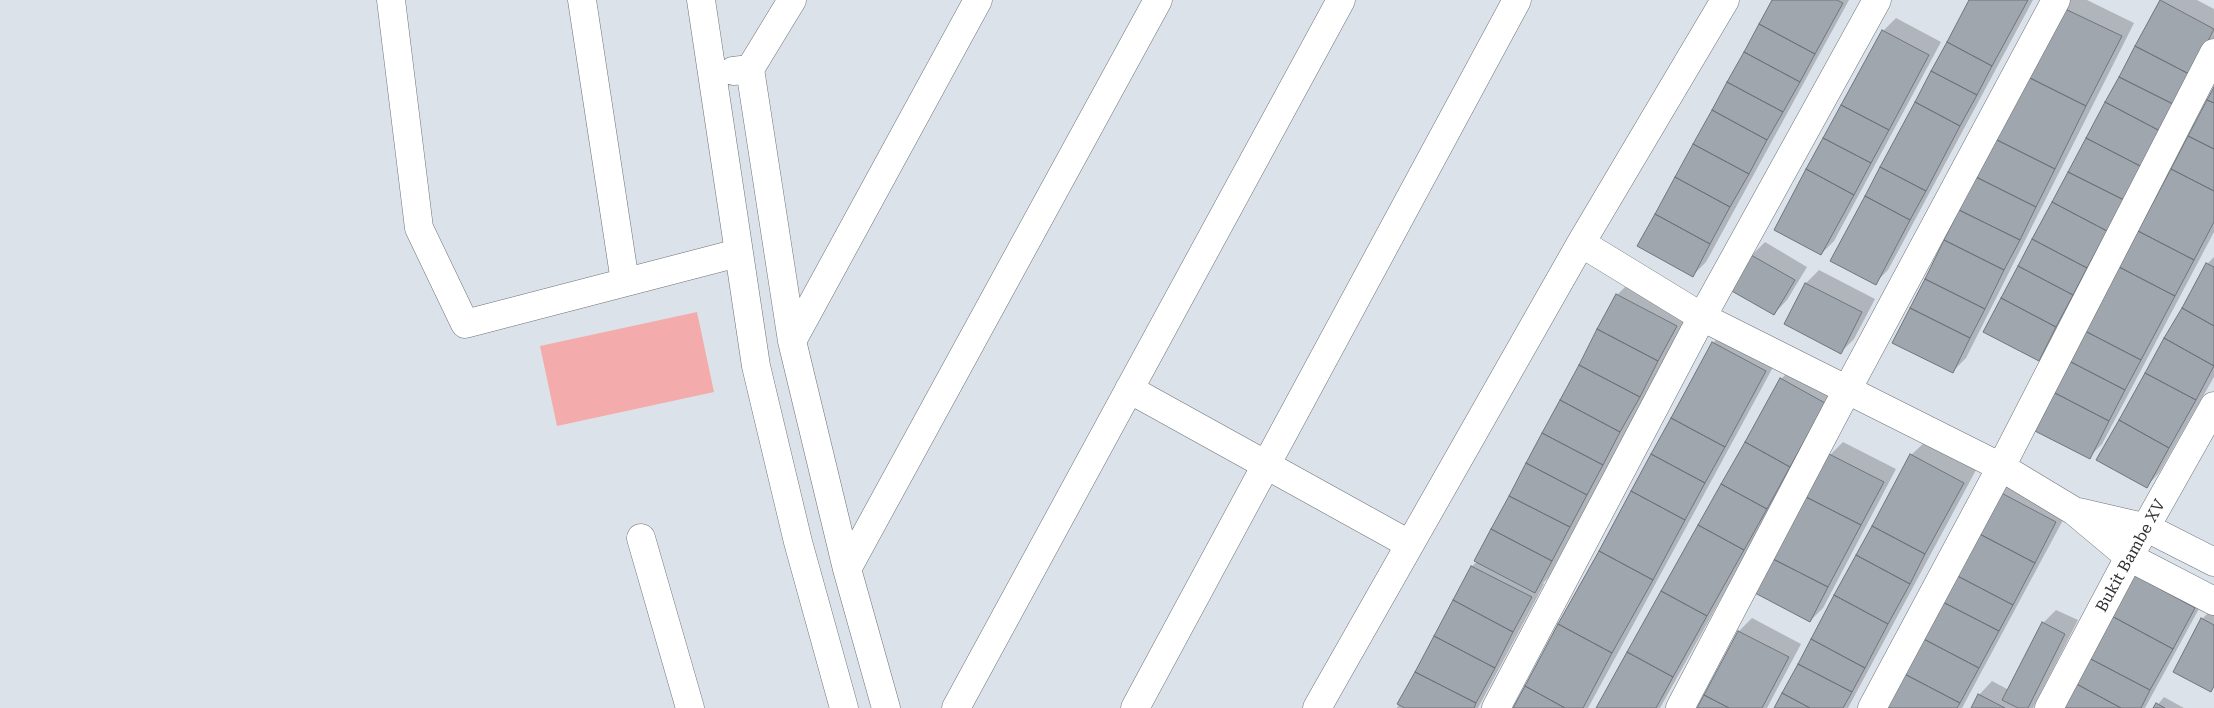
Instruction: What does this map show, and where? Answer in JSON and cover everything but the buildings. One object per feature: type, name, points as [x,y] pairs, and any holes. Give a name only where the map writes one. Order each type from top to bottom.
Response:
[{"type":"street","points":[[392,0],[419,228],[465,324],[738,253]]},
{"type":"street","points":[[582,0],[625,282]]},
{"type":"street","points":[[701,0],[758,375],[798,542],[844,708]]},
{"type":"street","points":[[792,0],[750,69],[792,341],[847,569],[886,708]]},
{"type":"street","points":[[792,341],[978,0]]},
{"type":"street","points":[[847,569],[1158,0]]},
{"type":"street","points":[[956,708],[1341,0]]},
{"type":"street","points":[[1135,708],[1517,0]]},
{"type":"street","points":[[1317,708],[1581,243],[1725,0]]},
{"type":"street","points":[[1496,708],[1702,317],[1877,0]]},
{"type":"street","points":[[1680,708],[1847,390],[2056,0]]},
{"type":"street","points":[[1872,708],[2000,467],[2214,54]]},
{"type":"street","points":[[711,75],[750,69]]},
{"type":"street","points":[[1581,243],[1702,317],[2000,467],[2074,511],[2129,557],[2214,601]]},
{"type":"street","points":[[1129,389],[1409,544]]},
{"type":"street","name":"Bukit Bambe XV","points":[[2050,708],[2129,557],[2214,406]]},
{"type":"street","points":[[2074,511],[2147,528],[2214,562]]},
{"type":"street","points":[[641,538],[690,708]]},
{"type":"shaded area","points":[[697,312],[714,392],[557,426],[540,346]]}]
